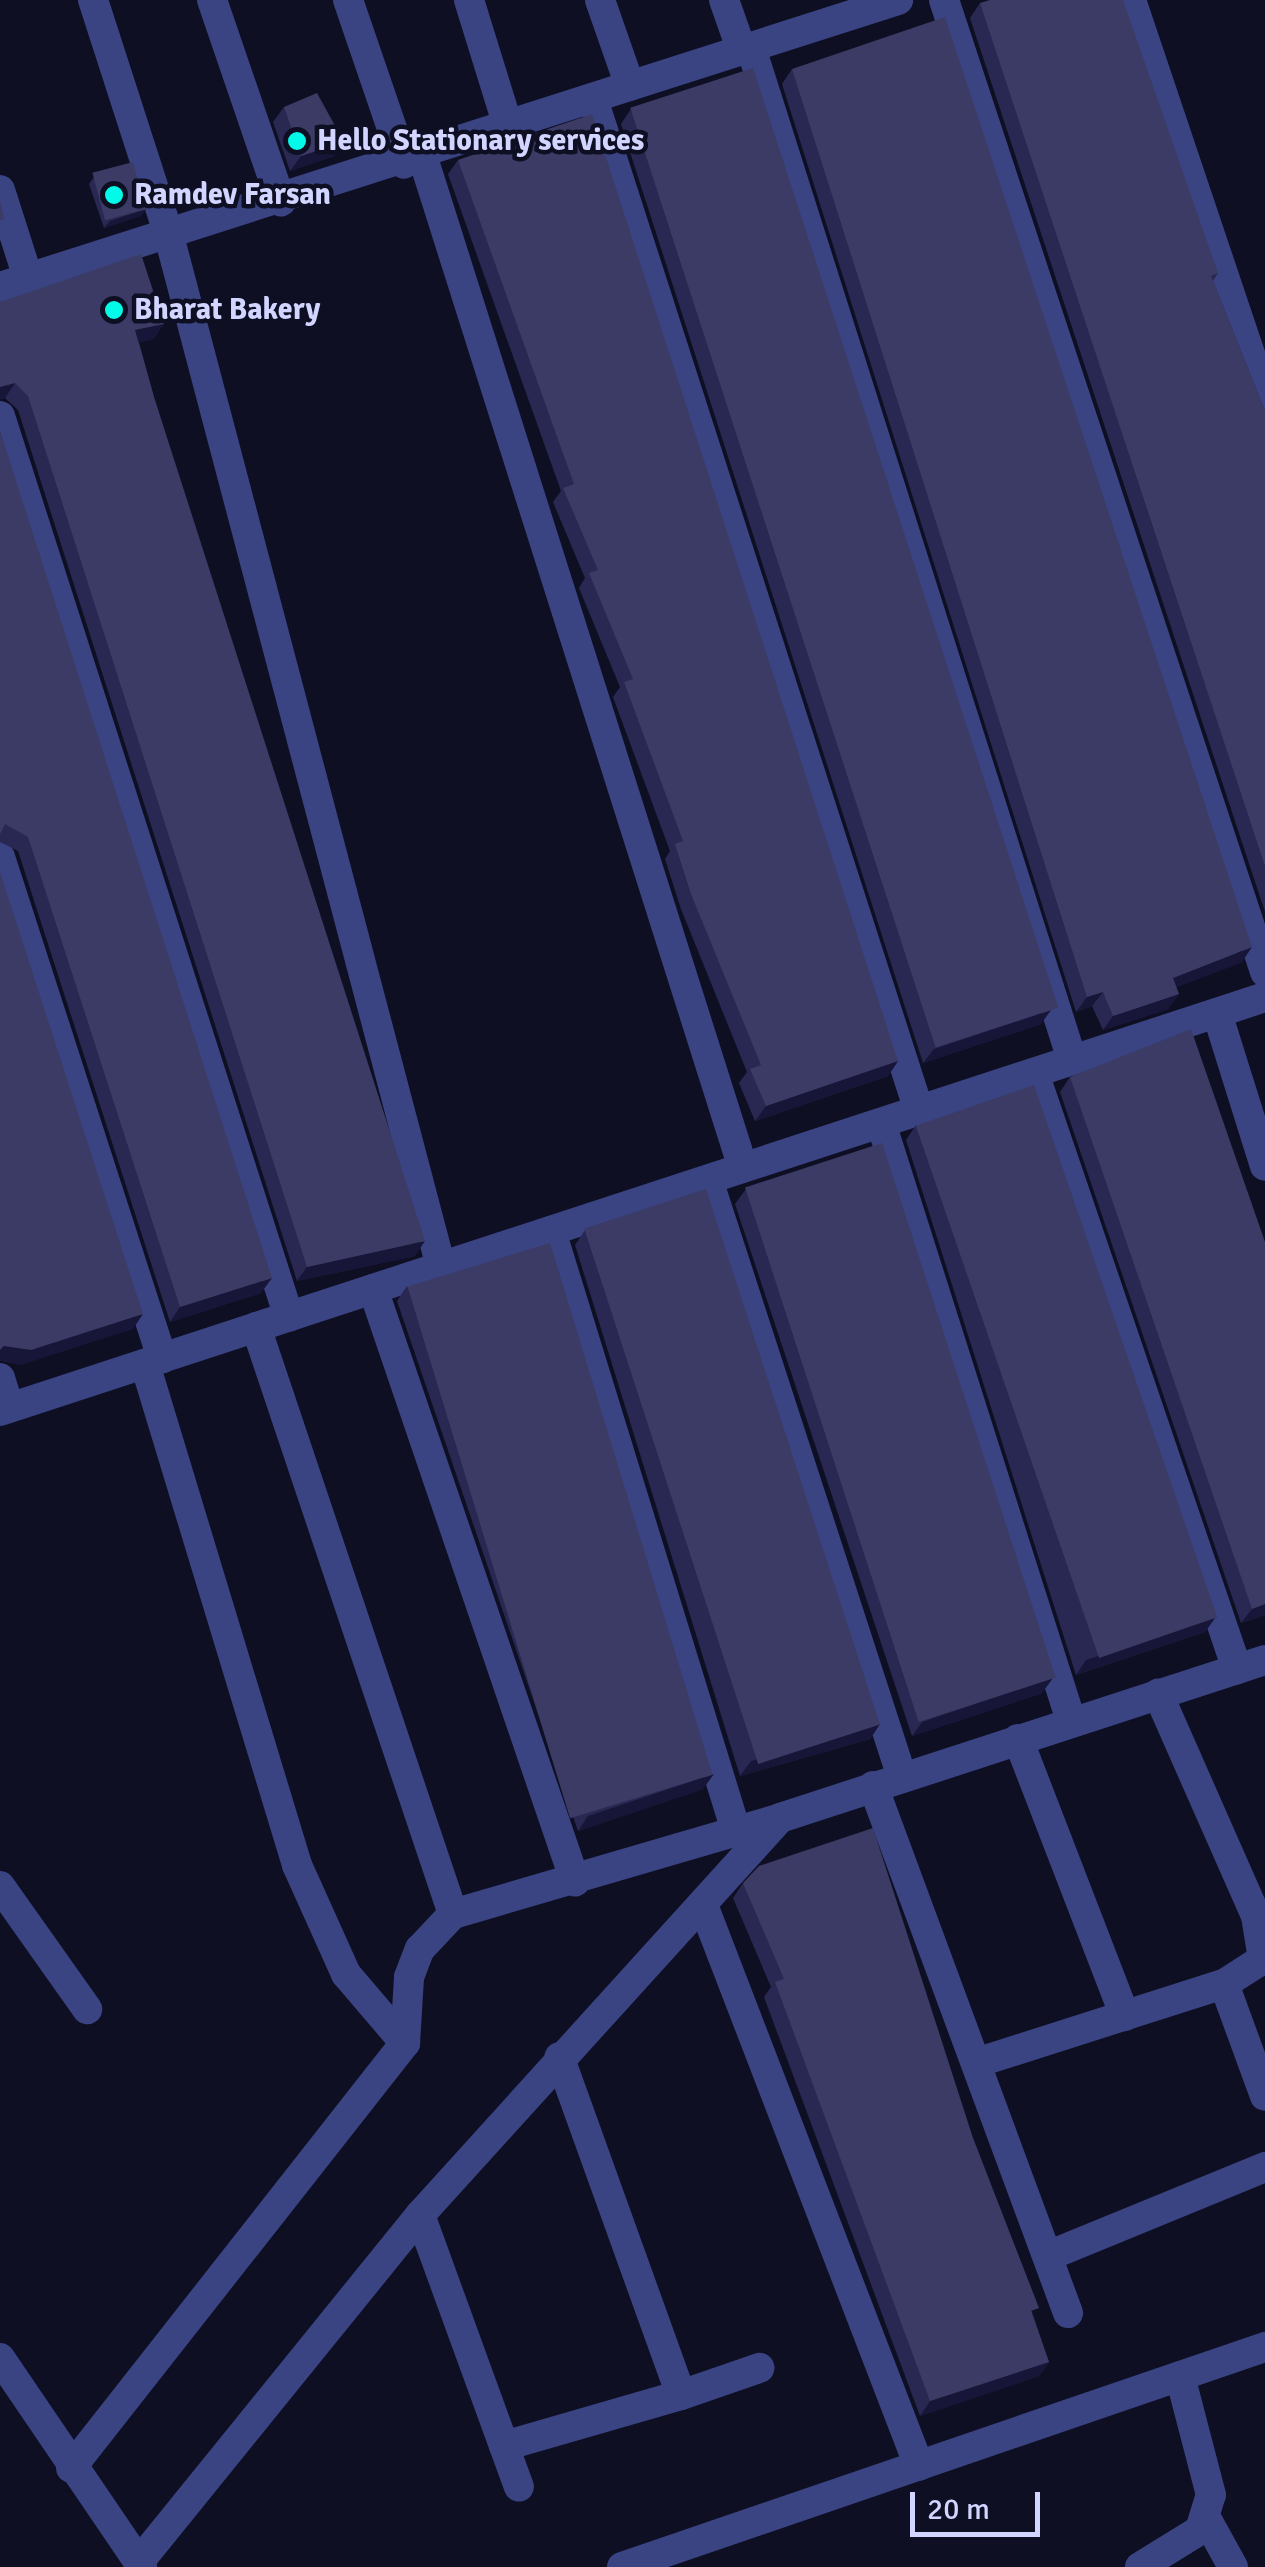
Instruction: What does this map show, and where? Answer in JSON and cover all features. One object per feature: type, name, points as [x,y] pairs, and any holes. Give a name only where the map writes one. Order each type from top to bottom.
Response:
[{"type":"street","points":[[93,0],[169,236],[441,1267]]},
{"type":"street","points":[[212,0],[281,202]]},
{"type":"street","points":[[348,0],[414,161],[743,1168]]},
{"type":"street","points":[[469,0],[509,129]]},
{"type":"street","points":[[600,0],[630,86]]},
{"type":"street","points":[[724,0],[747,51],[1072,1060]]},
{"type":"street","points":[[0,190],[14,283],[414,161],[630,86],[747,51],[850,6],[898,0]]},
{"type":"street","points":[[944,0],[1265,972]]},
{"type":"street","points":[[1131,0],[1265,399]]},
{"type":"street","points":[[593,99],[920,1110]]},
{"type":"street","points":[[0,416],[289,1317]]},
{"type":"street","points":[[0,857],[154,1361],[297,1865],[346,1974],[405,2043]]},
{"type":"street","points":[[0,1378],[5,1410],[1265,998]]},
{"type":"street","points":[[1217,1013],[1265,1166]]},
{"type":"street","points":[[71,2468],[405,2043],[409,1977],[420,1949],[453,1914],[736,1832],[1251,1664],[1034,1073]]},
{"type":"street","points":[[881,1122],[1071,1721]]},
{"type":"street","points":[[708,1180],[888,1781],[979,2062],[1068,2313]]},
{"type":"street","points":[[550,1231],[736,1832]]},
{"type":"street","points":[[373,1289],[575,1880]]},
{"type":"street","points":[[256,1328],[453,1914]]},
{"type":"street","points":[[979,2062],[1250,1974],[1263,1940],[1158,1694]]},
{"type":"street","points":[[1018,1738],[1124,2016]]},
{"type":"street","points":[[0,2358],[71,2468],[140,2564],[420,2214],[780,1818]]},
{"type":"street","points":[[0,1886],[87,2009]]},
{"type":"street","points":[[703,1905],[919,2466]]},
{"type":"street","points":[[1224,1984],[1265,2096]]},
{"type":"street","points":[[559,2057],[681,2395]]},
{"type":"street","points":[[1048,2256],[1265,2167]]},
{"type":"street","points":[[420,2214],[519,2488]]},
{"type":"street","points":[[622,2567],[1265,2347]]},
{"type":"street","points":[[504,2446],[681,2395],[759,2368]]},
{"type":"street","points":[[1140,2567],[1188,2541],[1206,2518],[1211,2495],[1180,2376]]},
{"type":"street","points":[[1206,2518],[1233,2567]]},
{"type":"building","points":[[1123,0],[1218,273],[1211,276],[1265,411],[1265,866],[980,3]]},
{"type":"building","points":[[945,17],[1252,947],[1173,978],[1179,994],[1113,1016],[1103,992],[1087,997],[792,69]]},
{"type":"building","points":[[753,68],[1058,1008],[936,1048],[630,108]]},
{"type":"building","points":[[317,93],[344,142],[301,156],[284,107]]},
{"type":"building","points":[[592,114],[898,1061],[766,1106],[750,1069],[761,1065],[691,894],[675,844],[683,841],[624,682],[633,679],[589,573],[598,570],[563,488],[574,484],[458,160]]},
{"type":"building","points":[[133,162],[146,209],[105,220],[92,173]]},
{"type":"building","points":[[141,254],[164,324],[135,330],[154,397],[425,1241],[307,1267],[28,396],[15,383],[0,387],[0,302]]},
{"type":"building","points":[[0,431],[272,1278],[180,1307],[28,837],[5,824],[0,834]]},
{"type":"building","points":[[0,872],[143,1314],[31,1350],[4,1346],[0,1350]]},
{"type":"building","points":[[1191,1029],[1265,1242],[1265,1604],[1252,1609],[1070,1077]]},
{"type":"building","points":[[1034,1085],[1217,1617],[1099,1658],[916,1126]]},
{"type":"building","points":[[882,1143],[1056,1677],[919,1722],[745,1187]]},
{"type":"building","points":[[706,1189],[880,1724],[758,1764],[584,1229]]},
{"type":"building","points":[[550,1243],[713,1775],[570,1818],[408,1287]]},
{"type":"building","points":[[873,1828],[973,2138],[1039,2308],[1031,2311],[1049,2362],[930,2401],[775,1982],[784,1979],[743,1883],[759,1866]]},
{"type":"place","name":"Hello Stationary services","points":[[297,141]]},
{"type":"place","name":"Ramdev Farsan","points":[[114,195]]},
{"type":"place","name":"Bharat Bakery","points":[[114,310]]}]
